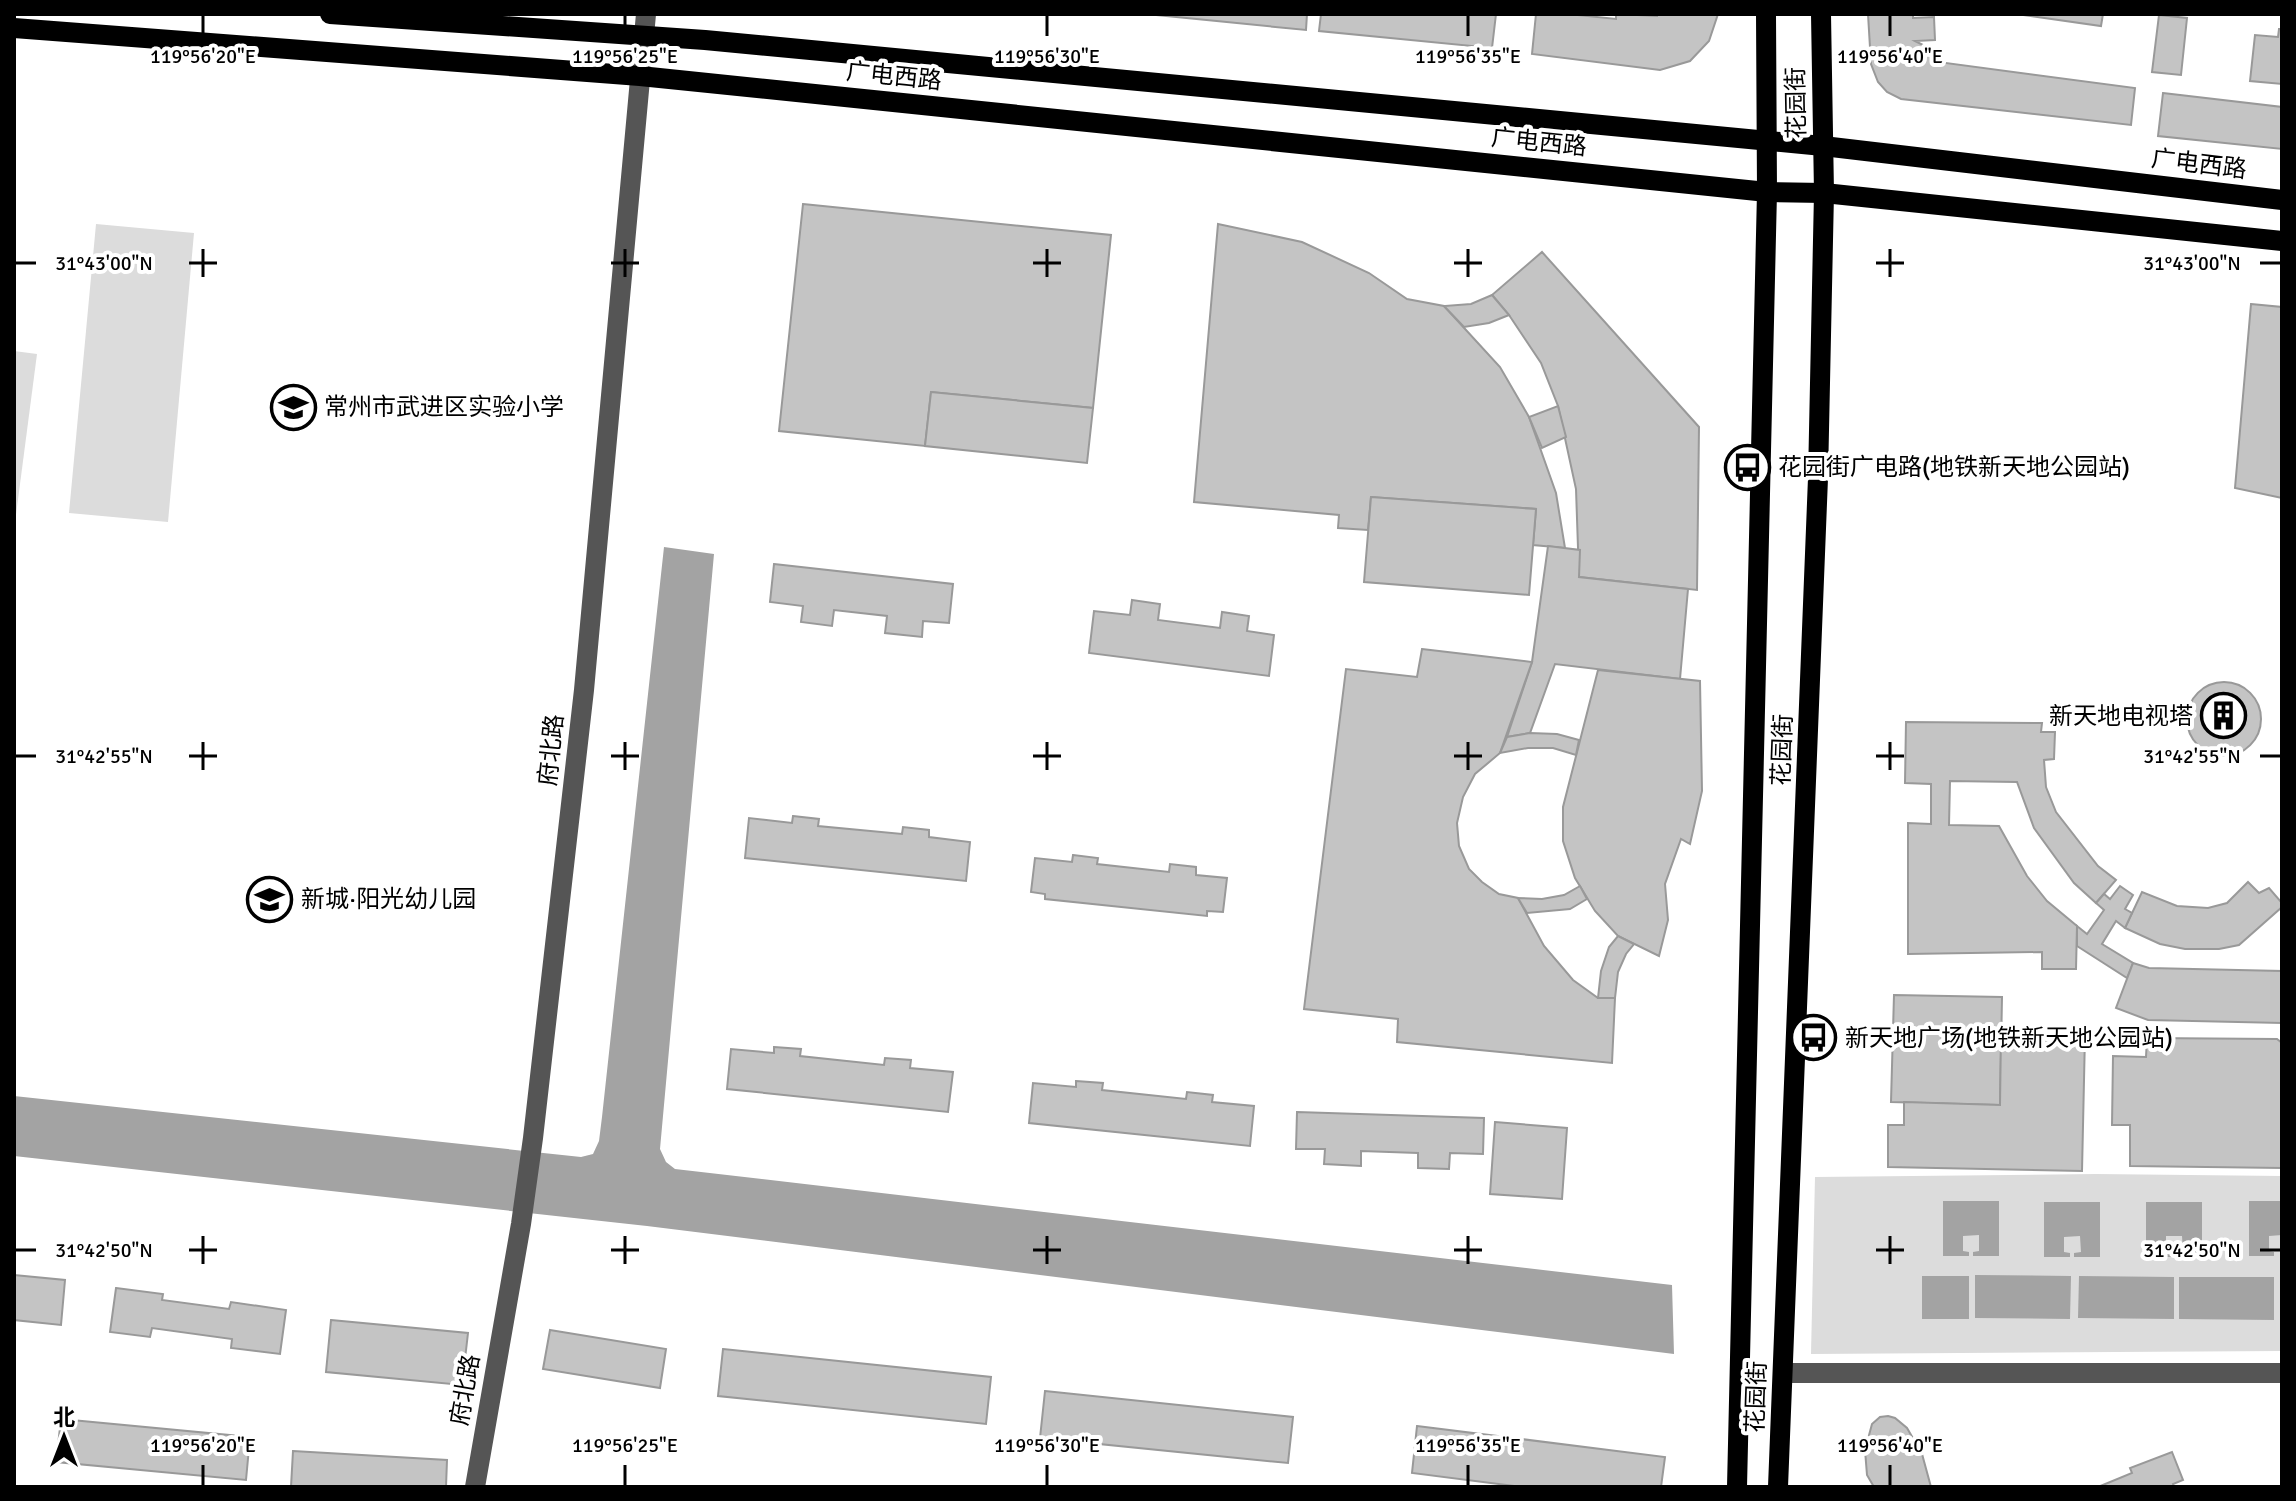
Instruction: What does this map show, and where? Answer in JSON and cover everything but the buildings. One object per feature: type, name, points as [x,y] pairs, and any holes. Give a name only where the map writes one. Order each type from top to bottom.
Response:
[{"type":"main road","name":"广电西路","points":[[330,14],[705,40],[1823,146],[2282,200]]},
{"type":"main road","name":"花园街","points":[[1737,1487],[1767,192],[1766,14]]},
{"type":"main road","name":"花园街","points":[[1778,1487],[1818,478],[1824,193],[1821,14]]},
{"type":"main road","name":"广电西路","points":[[14,28],[640,76],[1767,192],[1824,193],[2282,241]]},
{"type":"street","name":"府北路","points":[[475,1487],[533,1138],[584,690],[646,14]]},
{"type":"street","points":[[1783,1373],[2282,1373]]},
{"type":"shaded area","points":[[96,224],[194,233],[168,522],[69,513]]},
{"type":"shaded area","points":[[14,351],[37,354],[14,530]]},
{"type":"shaded area","points":[[664,547],[714,554],[660,1149],[666,1162],[675,1169],[1672,1285],[1674,1354],[647,1226],[14,1156],[14,1096],[581,1157],[593,1154],[599,1141],[602,1117]]},
{"type":"shaded area","points":[[2282,1176],[2282,1351],[1811,1354],[1815,1177]]},
{"type":"shaded area","points":[[1943,1201],[1999,1201],[1999,1256],[1973,1256],[1973,1252],[1979,1251],[1979,1235],[1963,1236],[1963,1251],[1969,1252],[1969,1256],[1943,1256]]},
{"type":"shaded area","points":[[2249,1201],[2282,1201],[2282,1235],[2269,1236],[2269,1251],[2274,1252],[2274,1256],[2249,1256]]},
{"type":"shaded area","points":[[2044,1202],[2100,1202],[2100,1257],[2074,1257],[2074,1253],[2081,1252],[2080,1236],[2064,1237],[2064,1252],[2070,1253],[2070,1257],[2044,1257]]},
{"type":"shaded area","points":[[2146,1202],[2202,1202],[2202,1257],[2176,1257],[2176,1252],[2183,1252],[2182,1236],[2166,1236],[2166,1252],[2172,1252],[2172,1257],[2146,1257]]},
{"type":"shaded area","points":[[1975,1275],[2071,1276],[2070,1319],[1975,1318]]},
{"type":"shaded area","points":[[1922,1276],[1969,1276],[1969,1319],[1922,1319]]},
{"type":"shaded area","points":[[2079,1276],[2174,1277],[2174,1319],[2078,1318]]},
{"type":"shaded area","points":[[2179,1277],[2274,1277],[2274,1320],[2179,1319]]},
{"type":"place","name":"常州市武进区实验小学","points":[[293,407]]},
{"type":"place","name":"花园街广电路(地铁新天地公园站)","points":[[1747,467]]},
{"type":"place","name":"新天地电视塔","points":[[2224,716]]},
{"type":"place","name":"新城·阳光幼儿园","points":[[270,899]]},
{"type":"place","name":"新天地广场(地铁新天地公园站)","points":[[1814,1038]]}]
